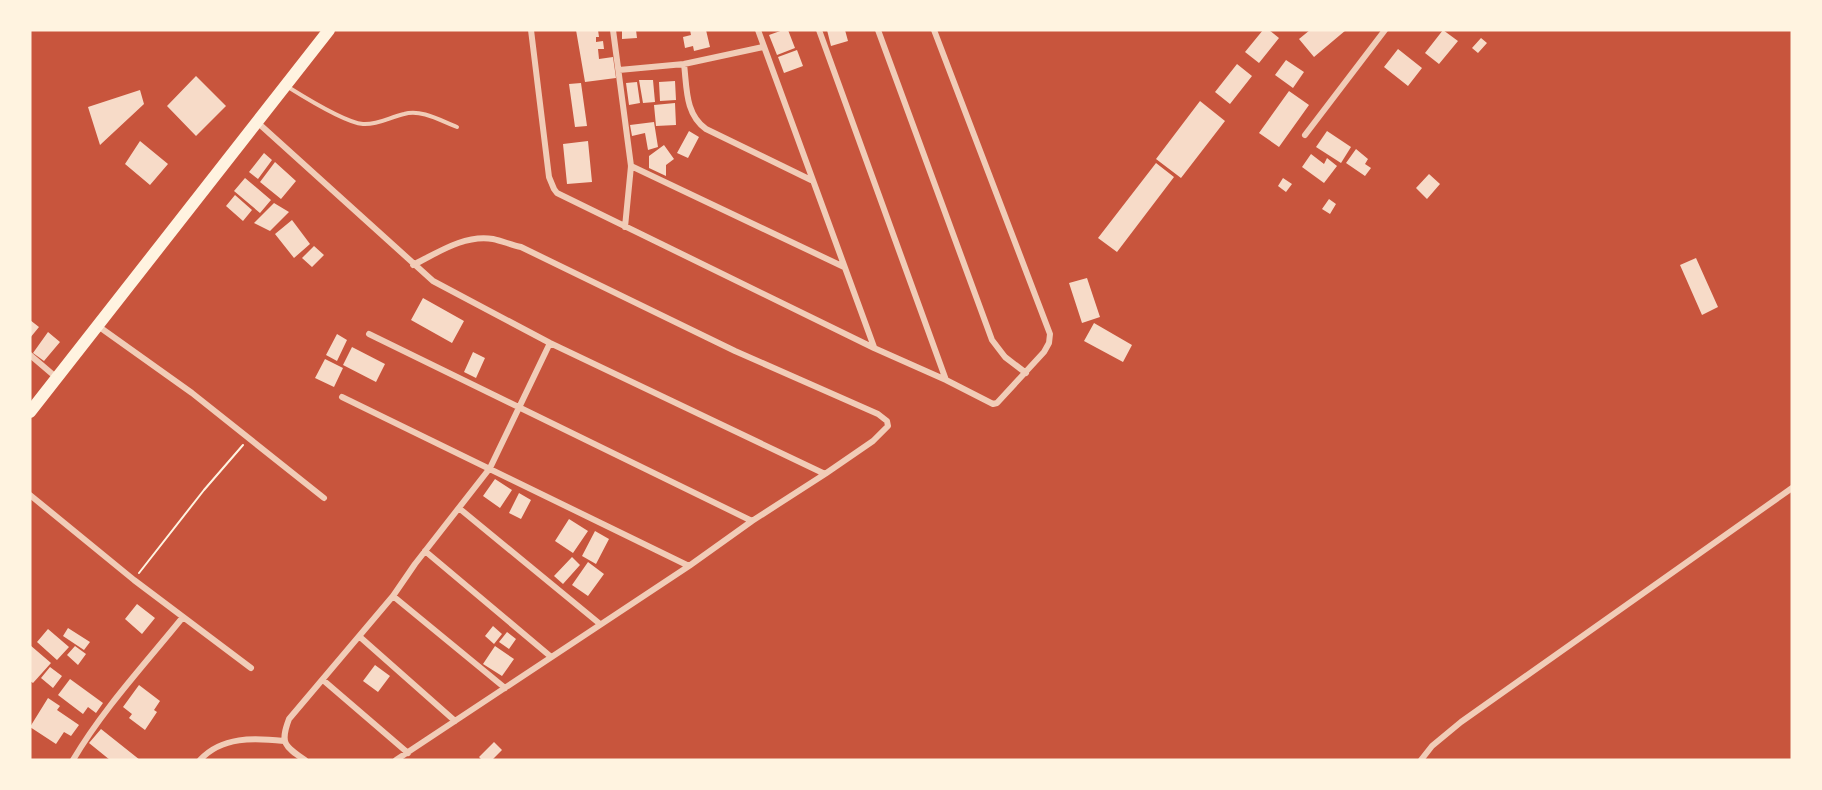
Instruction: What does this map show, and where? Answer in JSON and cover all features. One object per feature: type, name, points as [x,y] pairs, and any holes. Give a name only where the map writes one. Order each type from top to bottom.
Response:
[{"type":"highway","points":[[30,412],[255,121],[329,30]]},
{"type":"street","points":[[531,30],[551,185],[562,196],[993,404],[997,403],[1026,373],[1044,351],[1049,343],[1050,334],[934,30]]},
{"type":"street","points":[[613,30],[631,166],[626,227]]},
{"type":"street","points":[[758,30],[874,348]]},
{"type":"street","points":[[819,30],[946,380]]},
{"type":"street","points":[[878,30],[992,340],[1005,357],[1026,373]]},
{"type":"street","points":[[1305,135],[1385,30]]},
{"type":"street","points":[[619,70],[684,64],[763,47]]},
{"type":"street","points":[[684,64],[689,104],[697,122],[706,129],[812,180]]},
{"type":"street","points":[[255,121],[413,265],[447,290],[550,343],[825,474]]},
{"type":"street","points":[[631,166],[844,267]]},
{"type":"street","points":[[396,760],[873,441],[886,429],[887,421],[878,414],[735,351],[520,247],[494,239],[480,238],[446,248],[413,265]]},
{"type":"street","points":[[98,326],[150,362],[324,498]]},
{"type":"street","points":[[369,334],[752,521]]},
{"type":"street","points":[[305,760],[287,747],[284,741],[289,719],[393,596],[490,468],[550,343]]},
{"type":"street","points":[[30,355],[57,378]]},
{"type":"street","points":[[342,397],[689,566]]},
{"type":"street","points":[[1421,760],[1432,746],[1461,722],[1792,488]]},
{"type":"street","points":[[30,495],[134,580],[251,668]]},
{"type":"street","points":[[460,509],[600,624]]},
{"type":"street","points":[[425,551],[550,656]]},
{"type":"street","points":[[393,596],[505,688]]},
{"type":"street","points":[[73,760],[83,742],[183,617]]},
{"type":"street","points":[[360,637],[455,721]]},
{"type":"street","points":[[323,680],[408,753]]},
{"type":"street","points":[[200,760],[217,746],[234,741],[261,739],[284,741]]},
{"type":"lane","points":[[285,85],[308,100],[361,124],[374,124],[418,112],[457,127]]},
{"type":"path","points":[[134,580],[204,490],[249,438]]},
{"type":"building","points":[[576,30],[598,30],[599,37],[596,37],[596,42],[603,41],[604,49],[598,49],[599,59],[613,57],[616,78],[585,82]]},
{"type":"building","points":[[622,30],[636,30],[637,38],[622,39]]},
{"type":"building","points":[[690,30],[706,30],[710,47],[694,51],[693,46],[685,48],[683,37],[691,35]]},
{"type":"building","points":[[788,30],[795,48],[777,55],[769,35]]},
{"type":"building","points":[[827,30],[845,30],[848,41],[831,46]]},
{"type":"building","points":[[1263,30],[1269,30],[1279,38],[1259,63],[1245,52]]},
{"type":"building","points":[[1310,30],[1346,30],[1314,57],[1299,39]]},
{"type":"building","points":[[1443,30],[1458,41],[1439,64],[1425,53]]},
{"type":"building","points":[[1481,38],[1487,43],[1478,53],[1472,48]]},
{"type":"building","points":[[1398,49],[1422,68],[1408,86],[1384,67]]},
{"type":"building","points":[[797,50],[803,66],[784,73],[778,57]]},
{"type":"building","points":[[1286,60],[1304,72],[1293,88],[1275,75]]},
{"type":"building","points":[[1237,64],[1252,76],[1230,104],[1215,92]]},
{"type":"building","points":[[196,76],[226,106],[196,136],[167,106]]},
{"type":"building","points":[[639,80],[653,80],[655,102],[643,103]]},
{"type":"building","points":[[675,81],[676,100],[660,101],[659,82]]},
{"type":"building","points":[[637,82],[640,103],[629,105],[626,83]]},
{"type":"building","points":[[581,83],[587,126],[575,127],[569,84]]},
{"type":"building","points":[[140,90],[144,104],[100,145],[88,107]]},
{"type":"building","points":[[1289,91],[1309,105],[1279,147],[1259,133]]},
{"type":"building","points":[[1200,101],[1225,121],[1181,178],[1156,159]]},
{"type":"building","points":[[675,103],[676,125],[656,126],[654,105]]},
{"type":"building","points":[[654,122],[658,147],[648,150],[645,133],[632,136],[630,125]]},
{"type":"building","points":[[689,131],[699,137],[688,158],[677,153]]},
{"type":"building","points":[[1327,131],[1351,147],[1341,163],[1316,147]]},
{"type":"building","points":[[140,141],[168,164],[150,185],[125,164]]},
{"type":"building","points":[[588,141],[592,182],[567,184],[563,144]]},
{"type":"building","points":[[664,145],[674,159],[666,165],[666,176],[649,168],[649,156]]},
{"type":"building","points":[[1356,149],[1368,159],[1365,164],[1371,168],[1365,176],[1346,163]]},
{"type":"building","points":[[264,153],[272,160],[258,179],[249,172]]},
{"type":"building","points":[[1311,154],[1324,164],[1327,158],[1337,166],[1324,183],[1302,167]]},
{"type":"building","points":[[275,162],[296,181],[281,199],[260,182]]},
{"type":"building","points":[[1156,163],[1174,177],[1117,252],[1098,238]]},
{"type":"building","points":[[1429,174],[1440,184],[1427,199],[1416,188]]},
{"type":"building","points":[[245,178],[271,200],[260,213],[234,191]]},
{"type":"building","points":[[1283,178],[1292,184],[1286,192],[1278,186]]},
{"type":"building","points":[[235,195],[252,210],[243,221],[226,206]]},
{"type":"building","points":[[1329,199],[1336,204],[1330,214],[1322,209]]},
{"type":"building","points":[[274,203],[289,212],[270,231],[254,223]]},
{"type":"building","points":[[292,220],[310,244],[294,258],[275,234]]},
{"type":"building","points":[[314,246],[324,255],[312,267],[302,258]]},
{"type":"building","points":[[1696,258],[1718,307],[1702,315],[1680,265]]},
{"type":"building","points":[[1087,278],[1100,317],[1082,323],[1069,283]]},
{"type":"building","points":[[423,298],[464,321],[452,343],[411,320]]},
{"type":"building","points":[[30,320],[39,327],[30,338]]},
{"type":"building","points":[[1094,323],[1132,345],[1123,362],[1084,341]]},
{"type":"building","points":[[48,332],[60,342],[44,361],[33,353]]},
{"type":"building","points":[[337,334],[347,340],[337,361],[326,355]]},
{"type":"building","points":[[352,347],[385,364],[376,382],[343,365]]},
{"type":"building","points":[[473,352],[485,358],[476,378],[464,372]]},
{"type":"building","points":[[325,359],[343,368],[334,387],[315,378]]},
{"type":"building","points":[[495,479],[512,490],[500,508],[483,496]]},
{"type":"building","points":[[519,493],[531,500],[521,519],[509,513]]},
{"type":"building","points":[[569,519],[588,531],[573,553],[555,541]]},
{"type":"building","points":[[595,531],[609,539],[596,564],[582,556]]},
{"type":"building","points":[[572,557],[580,565],[563,584],[554,576]]},
{"type":"building","points":[[588,562],[604,574],[588,596],[572,585]]},
{"type":"building","points":[[137,604],[155,618],[142,634],[125,619]]},
{"type":"building","points":[[493,626],[502,634],[494,644],[485,636]]},
{"type":"building","points":[[68,628],[90,642],[84,650],[63,636]]},
{"type":"building","points":[[48,629],[69,647],[57,660],[37,642]]},
{"type":"building","points":[[507,632],[516,639],[509,649],[499,642]]},
{"type":"building","points":[[30,645],[51,663],[33,683],[30,681]]},
{"type":"building","points":[[75,646],[86,654],[78,665],[67,655]]},
{"type":"building","points":[[495,646],[514,659],[502,676],[483,664]]},
{"type":"building","points":[[375,665],[390,676],[378,692],[363,681]]},
{"type":"building","points":[[50,667],[62,676],[53,688],[41,678]]},
{"type":"building","points":[[70,679],[103,703],[96,713],[88,707],[83,714],[58,695]]},
{"type":"building","points":[[139,685],[160,701],[154,710],[157,712],[145,730],[129,718],[132,714],[123,707]]},
{"type":"building","points":[[48,698],[60,706],[57,710],[79,725],[71,736],[64,732],[56,744],[30,727]]},
{"type":"building","points":[[101,729],[140,760],[110,760],[89,743]]},
{"type":"building","points":[[494,742],[502,750],[492,760],[482,760],[479,757]]}]
